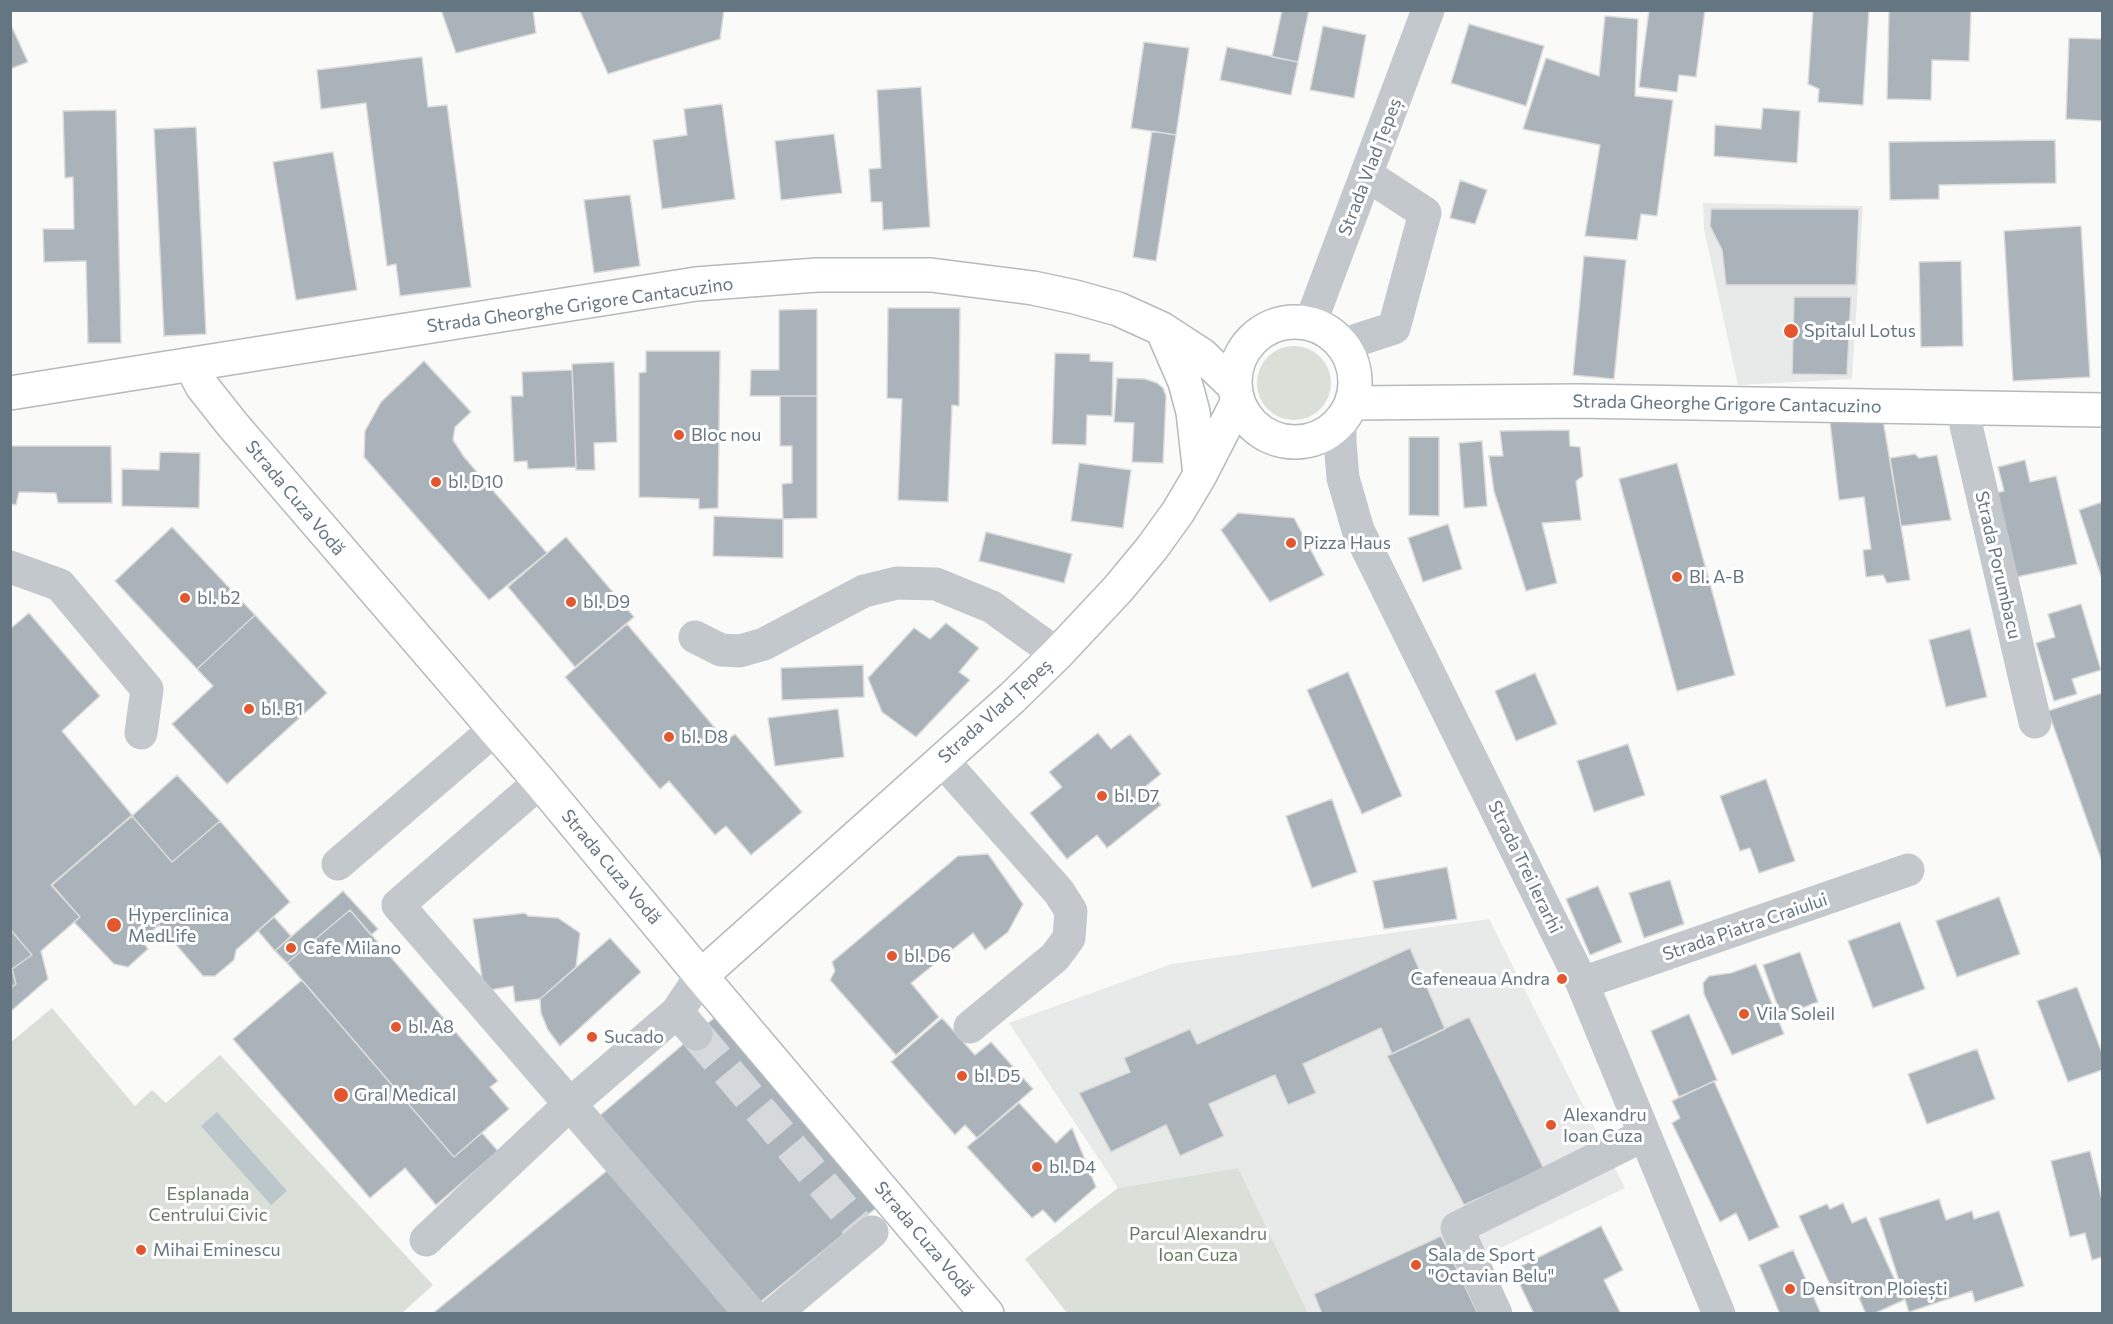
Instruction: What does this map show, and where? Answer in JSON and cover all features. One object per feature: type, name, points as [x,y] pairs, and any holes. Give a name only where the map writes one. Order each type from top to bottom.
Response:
[{"type":"main road","name":"Strada Gheorghe Grigore Cantacuzino","points":[[10,393],[696,284],[817,275],[931,275],[1033,288],[1075,297],[1118,309],[1162,329],[1202,355],[1236,394],[1247,418],[1260,431],[1284,441],[1296,442],[1314,438],[1331,430],[1346,412],[1578,401],[2103,410]]},
{"type":"main road","points":[[1236,394],[1235,372],[1245,347],[1263,330],[1280,324],[1298,322],[1310,324],[1333,336],[1350,358],[1355,388],[1346,412]]},
{"type":"main road","points":[[1162,329],[1185,382],[1200,475]]},
{"type":"main road","name":"Strada Cuza Vodă","points":[[206,363],[221,382],[232,424],[540,782],[987,1314]]},
{"type":"main road","name":"Strada Vlad Țepeș","points":[[701,976],[1012,698],[1118,589],[1178,512],[1200,475],[1236,394]]},
{"type":"street","name":"Strada Vlad Țepeș","points":[[1310,324],[1428,10]]},
{"type":"street","points":[[1342,345],[1394,328],[1425,213],[1367,175]]},
{"type":"street","name":"Strada Porumbacu","points":[[1962,408],[2035,722]]},
{"type":"street","name":"Strada Trei Ierarhi","points":[[1346,412],[1340,442],[1343,478],[1358,530],[1582,983],[1719,1314]]},
{"type":"street","points":[[10,567],[60,585],[147,689],[141,733]]},
{"type":"street","points":[[695,637],[721,650],[740,651],[764,644],[864,591],[897,583],[936,584],[992,607],[1057,654]]},
{"type":"street","points":[[338,864],[495,729]]},
{"type":"street","points":[[942,760],[1059,892],[1071,911],[1069,938],[1055,957],[970,1027]]},
{"type":"street","points":[[540,782],[398,905],[750,1314]]},
{"type":"street","name":"Strada Piatra Craiului","points":[[1582,983],[1908,870]]},
{"type":"street","points":[[426,1240],[569,1104],[687,1023],[701,976]]},
{"type":"street","points":[[1496,1314],[1457,1228],[1644,1135]]},
{"type":"street","points":[[774,1314],[865,1228],[907,1220]]},
{"type":"shaded area","name":"Spitalul Lotus","points":[[1703,203],[1863,206],[1852,379],[1738,385],[1704,229]]},
{"type":"shaded area","points":[[1489,919],[1625,1188],[1484,1256],[1510,1313],[1308,1313],[1238,1168],[1118,1188],[1009,1023],[1172,964]]},
{"type":"shaded area","points":[[217,1112],[287,1191],[271,1205],[201,1126]]},
{"type":"green space","points":[[1294,346],[1315,352],[1325,362],[1331,383],[1325,404],[1315,414],[1294,420],[1273,414],[1263,404],[1257,383],[1263,362],[1273,352]]},
{"type":"green space","name":"Esplanada Centrului Civic","points":[[52,1008],[135,1106],[152,1090],[166,1103],[220,1055],[433,1285],[402,1313],[11,1313],[10,1043]]},
{"type":"green space","name":"Parcul Alexandru Ioan Cuza","points":[[1238,1168],[1308,1313],[1067,1313],[1025,1259],[1118,1188]]},
{"type":"building","points":[[441,10],[533,10],[536,33],[456,53]]},
{"type":"building","points":[[724,10],[720,39],[608,74],[580,11]]},
{"type":"building","points":[[1282,10],[1309,10],[1298,62],[1272,57]]},
{"type":"building","points":[[1649,10],[1705,10],[1696,77],[1679,75],[1677,92],[1639,87]]},
{"type":"building","points":[[1813,10],[1869,10],[1863,105],[1818,102],[1819,89],[1808,84]]},
{"type":"building","points":[[1889,10],[1971,10],[1969,61],[1932,60],[1931,100],[1887,99]]},
{"type":"building","points":[[1605,16],[1638,19],[1635,96],[1673,100],[1657,216],[1641,214],[1637,240],[1585,236],[1600,145],[1523,129],[1546,58],[1599,76]]},
{"type":"building","points":[[10,23],[28,62],[10,69]]},
{"type":"building","points":[[1469,24],[1544,46],[1526,106],[1451,83]]},
{"type":"building","points":[[1323,26],[1366,35],[1354,98],[1310,90]]},
{"type":"building","points":[[2069,38],[2102,39],[2102,121],[2066,119]]},
{"type":"building","points":[[1144,42],[1189,48],[1176,135],[1131,128]]},
{"type":"building","points":[[1227,47],[1298,62],[1291,95],[1220,80]]},
{"type":"building","points":[[422,57],[428,107],[447,105],[471,287],[400,296],[396,264],[387,266],[366,103],[321,109],[317,70]]},
{"type":"building","points":[[921,87],[930,227],[883,230],[882,202],[871,202],[869,169],[881,168],[877,90]]},
{"type":"building","points":[[722,104],[735,199],[662,209],[653,140],[687,135],[684,109]]},
{"type":"building","points":[[1763,108],[1800,111],[1797,163],[1714,156],[1715,125],[1761,129]]},
{"type":"building","points":[[116,110],[121,343],[88,343],[86,261],[44,262],[43,229],[74,229],[73,177],[65,178],[63,111]]},
{"type":"building","points":[[196,127],[206,334],[164,336],[154,129]]},
{"type":"building","points":[[1152,131],[1176,135],[1156,261],[1133,257]]},
{"type":"building","points":[[834,134],[842,193],[781,200],[775,141]]},
{"type":"building","points":[[2055,140],[2056,183],[1939,185],[1939,199],[1890,200],[1889,142]]},
{"type":"building","points":[[333,152],[357,290],[296,300],[273,162]]},
{"type":"building","points":[[1460,180],[1487,190],[1475,224],[1450,218]]},
{"type":"building","points":[[630,195],[640,266],[594,273],[584,200]]},
{"type":"building","points":[[1711,209],[1859,209],[1856,285],[1726,285],[1722,250],[1710,226]]},
{"type":"building","points":[[2081,226],[2090,377],[2013,381],[2004,231]]},
{"type":"building","points":[[1584,256],[1626,260],[1614,379],[1573,375]]},
{"type":"building","points":[[1961,261],[1963,346],[1921,347],[1919,262]]},
{"type":"building","points":[[1794,297],[1851,297],[1847,375],[1792,374]]},
{"type":"building","points":[[888,308],[960,308],[959,406],[952,405],[948,502],[898,500],[902,399],[887,398]]},
{"type":"building","points":[[817,309],[817,396],[750,396],[751,370],[779,370],[779,310]]},
{"type":"building","name":"Bloc nou","points":[[646,351],[720,351],[718,508],[699,509],[699,499],[639,497],[639,373],[646,372]]},
{"type":"building","points":[[1055,353],[1090,354],[1090,361],[1113,362],[1112,416],[1087,415],[1086,445],[1052,444]]},
{"type":"building","name":"bl. D10","points":[[424,361],[471,412],[455,427],[453,440],[464,457],[547,553],[489,600],[364,457],[365,431],[381,402]]},
{"type":"building","points":[[614,362],[617,442],[594,443],[595,470],[576,470],[572,364]]},
{"type":"building","points":[[572,370],[576,467],[528,469],[527,461],[514,462],[511,396],[523,396],[522,372]]},
{"type":"building","points":[[1117,378],[1145,379],[1163,388],[1166,396],[1163,463],[1132,462],[1134,423],[1114,422]]},
{"type":"building","points":[[780,396],[817,396],[817,518],[783,519],[782,484],[792,483],[792,446],[780,446]]},
{"type":"building","points":[[1883,420],[1910,580],[1887,583],[1883,575],[1866,577],[1863,550],[1871,549],[1864,497],[1839,500],[1830,422]]},
{"type":"building","points":[[1569,430],[1570,446],[1580,447],[1583,476],[1576,481],[1581,520],[1542,523],[1557,583],[1526,591],[1494,491],[1489,456],[1503,456],[1500,431]]},
{"type":"building","points":[[1409,437],[1439,437],[1439,516],[1409,515]]},
{"type":"building","points":[[1482,441],[1487,506],[1464,508],[1459,443]]},
{"type":"building","points":[[10,446],[111,446],[112,503],[58,503],[56,493],[19,492],[16,505],[10,504]]},
{"type":"building","points":[[160,452],[200,453],[199,508],[122,506],[122,469],[159,470]]},
{"type":"building","points":[[1915,454],[1919,458],[1937,455],[1951,520],[1901,526],[1890,458]]},
{"type":"building","points":[[2025,460],[2030,482],[2056,476],[2077,564],[2012,578],[1991,494],[2004,491],[1998,467]]},
{"type":"building","points":[[1079,463],[1131,470],[1123,528],[1071,521]]},
{"type":"building","name":"Bl. A-B","points":[[1677,463],[1735,675],[1677,691],[1619,479]]},
{"type":"building","points":[[2102,502],[2102,579],[2079,510]]},
{"type":"building","points":[[1238,513],[1294,518],[1324,575],[1270,602],[1221,530]]},
{"type":"building","points":[[714,516],[783,519],[783,558],[713,556]]},
{"type":"building","points":[[1448,524],[1462,569],[1423,582],[1408,538]]},
{"type":"building","name":"bl. b2","points":[[172,527],[255,615],[197,669],[115,581]]},
{"type":"building","points":[[986,532],[1072,554],[1064,583],[979,561]]},
{"type":"building","name":"bl. D9","points":[[566,537],[634,617],[575,667],[508,587]]},
{"type":"building","points":[[2081,604],[2101,670],[2072,679],[2077,694],[2054,701],[2036,643],[2055,637],[2048,614]]},
{"type":"building","points":[[29,613],[100,696],[62,731],[132,815],[51,885],[80,917],[41,951],[48,979],[10,1012],[10,988],[16,984],[12,969],[32,955],[10,929],[10,629]]},
{"type":"building","name":"bl. B1","points":[[255,615],[327,693],[227,784],[172,724],[213,686],[197,669]]},
{"type":"building","points":[[946,623],[979,648],[959,672],[970,680],[916,737],[882,712],[868,678],[914,628],[930,639]]},
{"type":"building","name":"bl. D8","points":[[627,624],[726,741],[735,734],[802,812],[751,855],[726,826],[715,835],[669,781],[660,789],[565,677]]},
{"type":"building","points":[[1970,629],[1987,697],[1946,707],[1929,640]]},
{"type":"building","points":[[863,665],[864,697],[782,700],[781,668]]},
{"type":"building","points":[[1348,672],[1402,796],[1362,814],[1307,690]]},
{"type":"building","points":[[1535,673],[1557,724],[1516,741],[1495,691]]},
{"type":"building","points":[[2102,693],[2102,862],[2048,711]]},
{"type":"building","points":[[838,709],[844,757],[775,766],[768,718]]},
{"type":"building","name":"bl. D7","points":[[1098,733],[1111,749],[1130,734],[1161,774],[1146,786],[1161,805],[1107,848],[1097,835],[1067,859],[1030,813],[1062,787],[1049,772]]},
{"type":"building","points":[[1628,744],[1645,795],[1594,812],[1577,761]]},
{"type":"building","points":[[177,775],[220,821],[172,862],[132,816]]},
{"type":"building","points":[[1766,779],[1795,861],[1759,873],[1750,848],[1740,851],[1720,796]]},
{"type":"building","points":[[1332,799],[1357,872],[1312,888],[1286,816]]},
{"type":"building","points":[[132,816],[172,862],[220,821],[290,902],[236,950],[234,960],[215,976],[203,976],[159,925],[142,940],[148,949],[128,967],[114,964],[74,922],[80,917],[52,885]]},
{"type":"building","name":"bl. D6","points":[[988,854],[1023,904],[1008,932],[985,950],[973,933],[911,983],[939,1017],[896,1055],[830,980],[835,971],[832,962],[958,856]]},
{"type":"building","points":[[1447,867],[1457,919],[1384,929],[1373,881]]},
{"type":"building","points":[[1670,880],[1684,924],[1644,938],[1629,893]]},
{"type":"building","points":[[1598,886],[1622,942],[1590,955],[1566,899]]},
{"type":"building","points":[[343,891],[378,929],[371,935],[350,910],[287,963],[275,951]]},
{"type":"building","points":[[1999,897],[2020,954],[1957,977],[1936,921]]},
{"type":"building","name":"bl. A8","points":[[350,910],[498,1081],[490,1087],[509,1109],[454,1157],[287,963]]},
{"type":"building","points":[[525,913],[528,916],[558,918],[580,933],[576,967],[540,999],[515,1002],[513,986],[484,991],[473,919]]},
{"type":"building","points":[[274,917],[291,936],[275,951],[258,931]]},
{"type":"building","points":[[1900,922],[1925,989],[1873,1008],[1848,941]]},
{"type":"building","points":[[10,929],[32,955],[12,969],[16,984],[10,988]]},
{"type":"building","points":[[610,938],[641,972],[560,1046],[548,1030],[541,1013],[540,999]]},
{"type":"building","points":[[1410,948],[1445,1029],[1392,1054],[1381,1028],[1303,1064],[1316,1093],[1288,1105],[1275,1075],[1209,1104],[1224,1136],[1180,1156],[1166,1125],[1111,1152],[1079,1093],[1130,1072],[1124,1058],[1190,1029],[1197,1044]]},
{"type":"building","points":[[1800,952],[1818,1002],[1781,1016],[1763,965]]},
{"type":"building","name":"Vila Soleil","points":[[1756,964],[1784,1034],[1732,1055],[1704,994],[1703,983],[1709,976],[1731,973]]},
{"type":"building","name":"Gral Medical","points":[[302,980],[454,1157],[482,1133],[498,1151],[436,1205],[405,1168],[370,1198],[233,1039]]},
{"type":"building","points":[[2077,987],[2102,1053],[2102,1070],[2068,1082],[2037,1001]]},
{"type":"building","points":[[721,1012],[881,1204],[753,1308],[597,1118]]},
{"type":"building","points":[[1689,1014],[1717,1080],[1679,1097],[1651,1031]]},
{"type":"building","points":[[1469,1017],[1544,1169],[1464,1205],[1387,1056]]},
{"type":"building","name":"bl. D5","points":[[942,1018],[975,1055],[991,1042],[1033,1089],[977,1138],[965,1125],[955,1135],[891,1062]]},
{"type":"building","points":[[1977,1049],[1995,1099],[1927,1124],[1908,1074]]},
{"type":"building","points":[[1714,1081],[1779,1227],[1749,1241],[1736,1213],[1720,1222],[1672,1123],[1680,1118],[1672,1101]]},
{"type":"building","name":"bl. D4","points":[[1019,1103],[1056,1143],[1072,1128],[1096,1187],[1055,1223],[1043,1210],[1032,1218],[967,1147]]},
{"type":"building","points":[[2090,1151],[2102,1200],[2102,1257],[2092,1260],[2085,1233],[2070,1237],[2051,1161]]},
{"type":"building","points":[[614,1165],[737,1314],[432,1314]]},
{"type":"building","points":[[1939,1199],[1946,1220],[1972,1211],[1974,1219],[1999,1211],[2024,1286],[1975,1302],[1972,1291],[1909,1312],[1879,1218]]},
{"type":"building","points":[[1843,1203],[1852,1223],[1866,1217],[1904,1300],[1873,1314],[1866,1314],[1855,1289],[1836,1298],[1799,1216],[1827,1204],[1830,1209]]},
{"type":"building","points":[[1601,1226],[1623,1270],[1604,1280],[1621,1314],[1534,1314],[1513,1270]]},
{"type":"building","name":"Sala de Sport \"Octavian Belu\"","points":[[1441,1236],[1478,1314],[1322,1314],[1314,1294]]},
{"type":"building","name":"Densitron Ploiești","points":[[1793,1250],[1821,1314],[1780,1314],[1759,1265]]},
{"type":"tunnel","points":[[696,1034],[857,1225]]},
{"type":"place","name":"Spitalul Lotus","points":[[1791,331]]},
{"type":"place","name":"Bloc nou","points":[[679,435]]},
{"type":"place","name":"bl. D10","points":[[436,482]]},
{"type":"place","name":"Pizza Haus","points":[[1291,543]]},
{"type":"place","name":"Bl. A-B","points":[[1677,577]]},
{"type":"place","name":"bl. b2","points":[[185,598]]},
{"type":"place","name":"bl. D9","points":[[571,602]]},
{"type":"place","name":"bl. B1","points":[[249,709]]},
{"type":"place","name":"bl. D8","points":[[669,737]]},
{"type":"place","name":"bl. D7","points":[[1102,796]]},
{"type":"place","name":"Hyperclinica MedLife","points":[[114,925]]},
{"type":"place","name":"Cafe Milano","points":[[291,948]]},
{"type":"place","name":"bl. D6","points":[[892,956]]},
{"type":"place","name":"Cafeneaua Andra","points":[[1562,979]]},
{"type":"place","name":"Vila Soleil","points":[[1744,1014]]},
{"type":"place","name":"bl. A8","points":[[396,1027]]},
{"type":"place","name":"Sucado","points":[[592,1037]]},
{"type":"place","name":"bl. D5","points":[[962,1076]]},
{"type":"place","name":"Gral Medical","points":[[341,1095]]},
{"type":"place","name":"Alexandru Ioan Cuza","points":[[1551,1125]]},
{"type":"place","name":"bl. D4","points":[[1037,1167]]},
{"type":"place","name":"Mihai Eminescu","points":[[141,1250]]},
{"type":"place","name":"Sala de Sport \"Octavian Belu\"","points":[[1416,1265]]},
{"type":"place","name":"Densitron Ploiești","points":[[1790,1289]]}]
